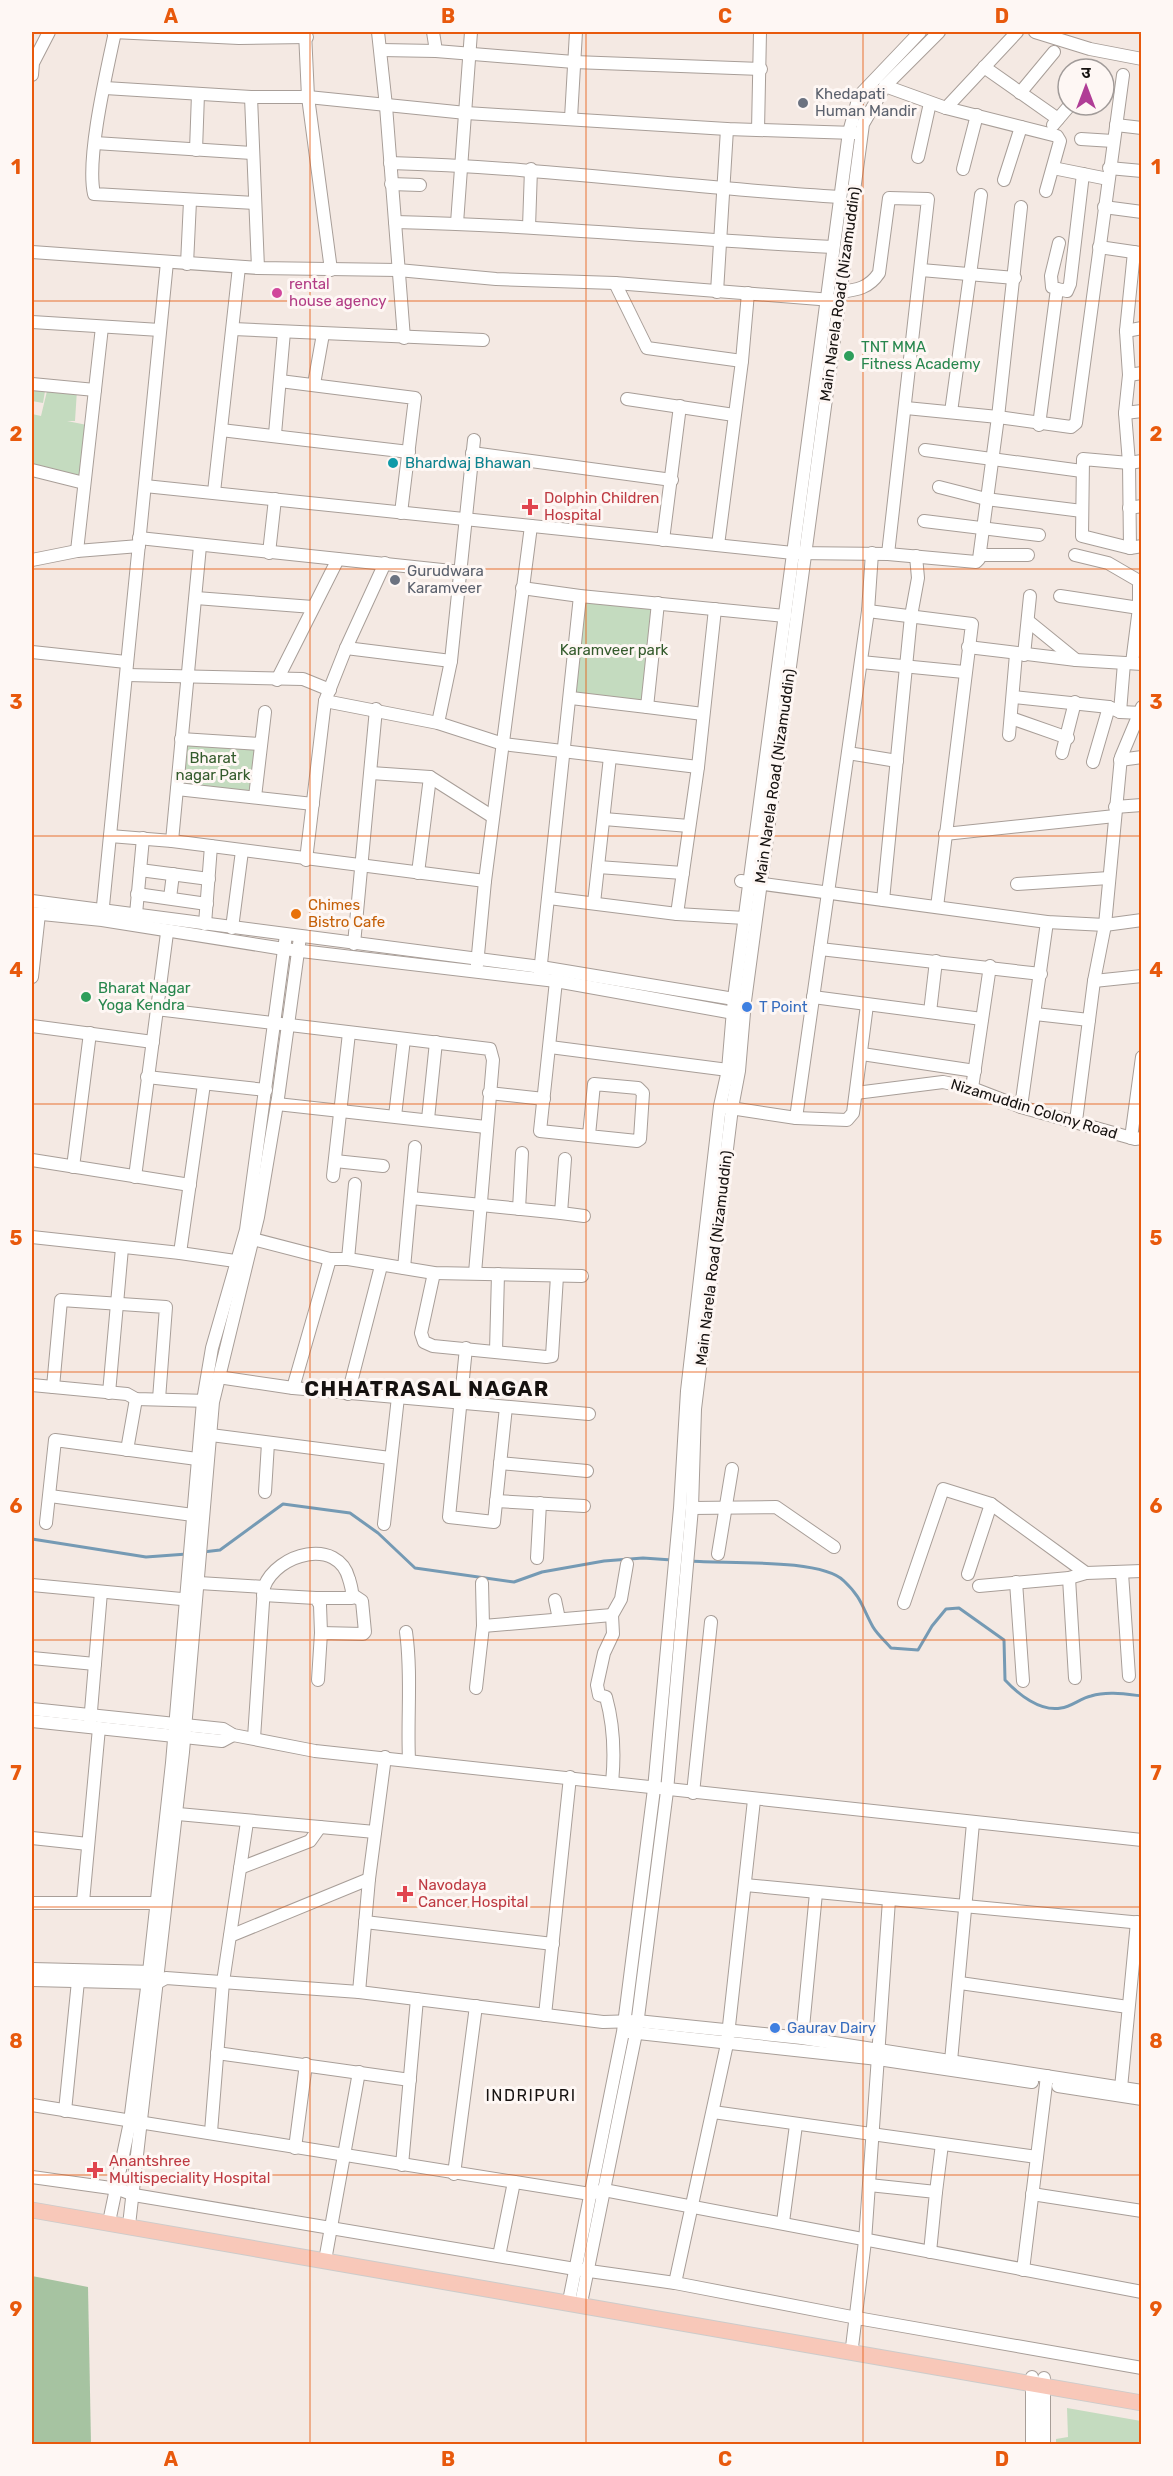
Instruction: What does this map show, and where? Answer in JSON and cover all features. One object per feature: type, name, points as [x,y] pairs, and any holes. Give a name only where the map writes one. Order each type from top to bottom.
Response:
[{"type":"main road","points":[[32,2202],[130,2222],[1038,2380],[1142,2395]]},
{"type":"main road","points":[[32,2210],[111,2218]]},
{"type":"main road","points":[[130,2222],[576,2297],[1038,2380],[1142,2403]]},
{"type":"street","points":[[32,75],[33,63],[49,32]]},
{"type":"street","points":[[255,203],[94,194],[92,185],[95,143],[114,32],[306,34],[308,97],[331,270]]},
{"type":"street","points":[[378,32],[404,338]]},
{"type":"street","points":[[434,32],[436,51]]},
{"type":"street","points":[[457,223],[471,32]]},
{"type":"street","points":[[571,118],[576,32]]},
{"type":"street","points":[[758,130],[760,32]]},
{"type":"street","name":"Main Narela Road (Nizamuddin)","points":[[835,297],[833,247],[849,132],[859,96],[920,32]]},
{"type":"street","name":"Main Narela Road (Nizamuddin)","points":[[682,1548],[692,1508],[695,1410],[728,1070],[740,1000],[750,882],[800,553],[835,297],[863,124],[885,86],[939,32]]},
{"type":"street","points":[[946,108],[1017,32]]},
{"type":"street","points":[[1035,32],[1090,49],[1140,58],[1141,44]]},
{"type":"street","points":[[381,50],[436,51],[574,62],[761,69]]},
{"type":"street","points":[[1020,93],[1054,52]]},
{"type":"street","points":[[984,67],[1058,119],[1046,133]]},
{"type":"street","points":[[906,408],[1071,427],[1076,423],[1113,141],[1124,75]]},
{"type":"street","points":[[885,86],[946,108],[1058,136],[1060,141],[1046,191]]},
{"type":"street","points":[[105,88],[251,97],[308,97],[466,113],[727,129],[862,134]]},
{"type":"street","points":[[196,150],[198,94]]},
{"type":"street","points":[[251,97],[258,268]]},
{"type":"street","points":[[918,157],[930,103]]},
{"type":"street","points":[[963,169],[977,115]]},
{"type":"street","points":[[1116,125],[1142,128]]},
{"type":"street","points":[[1004,180],[1021,127]]},
{"type":"street","points":[[717,292],[727,129]]},
{"type":"street","points":[[1081,139],[1113,141]]},
{"type":"street","points":[[95,143],[252,153]]},
{"type":"street","points":[[390,164],[531,169],[723,190],[840,196]]},
{"type":"street","points":[[1053,168],[1083,174],[1142,171]]},
{"type":"street","points":[[529,226],[531,169]]},
{"type":"street","points":[[1059,243],[1050,276],[1052,287],[1067,291],[1070,284],[1083,174]]},
{"type":"street","points":[[392,184],[420,185]]},
{"type":"street","points":[[951,412],[972,276],[981,195]]},
{"type":"street","points":[[32,252],[239,267],[398,270],[496,279],[615,283],[717,292],[835,297],[873,283],[879,273],[889,198],[928,199],[888,554]]},
{"type":"street","points":[[187,264],[190,201]]},
{"type":"street","points":[[145,486],[800,553],[888,554],[976,562],[980,555],[984,530],[1015,278],[1021,207]]},
{"type":"street","points":[[1104,207],[1142,212]]},
{"type":"street","points":[[395,222],[529,226],[719,242],[833,247]]},
{"type":"street","points":[[1099,247],[1138,253],[1126,331],[1135,374],[1125,413],[1135,462],[1136,547],[1082,536],[1083,459],[1135,462]]},
{"type":"street","points":[[102,914],[167,262]]},
{"type":"street","points":[[214,492],[239,267]]},
{"type":"street","points":[[921,270],[1015,278]]},
{"type":"street","points":[[615,283],[647,348],[742,361]]},
{"type":"street","points":[[1039,424],[1057,289]]},
{"type":"street","points":[[718,545],[742,361],[748,293]]},
{"type":"street","points":[[32,322],[160,330]]},
{"type":"street","points":[[77,551],[102,327]]},
{"type":"street","points":[[1126,331],[1142,328]]},
{"type":"street","points":[[233,329],[483,340]]},
{"type":"street","points":[[275,434],[284,332]]},
{"type":"street","points":[[314,384],[322,334]]},
{"type":"street","points":[[280,381],[415,398],[401,513]]},
{"type":"street","points":[[32,384],[95,390]]},
{"type":"street","points":[[627,399],[734,415]]},
{"type":"street","points":[[663,540],[680,406]]},
{"type":"street","points":[[1125,413],[1142,411]]},
{"type":"street","points":[[221,430],[275,434],[409,452]]},
{"type":"street","points":[[438,723],[451,661],[474,440]]},
{"type":"street","points":[[925,450],[1082,471]]},
{"type":"street","points":[[472,453],[672,480]]},
{"type":"street","points":[[32,470],[84,483]]},
{"type":"street","points":[[939,487],[986,499],[1082,511]]},
{"type":"street","points":[[269,553],[275,499]]},
{"type":"street","points":[[924,521],[1039,535]]},
{"type":"street","points":[[476,972],[485,881],[531,526]]},
{"type":"street","points":[[32,560],[139,542],[385,563],[461,572]]},
{"type":"street","points":[[172,841],[200,546]]},
{"type":"street","name":"Main Narela Road (Nizamuddin)","points":[[740,1000],[745,918],[785,616],[800,553]]},
{"type":"street","points":[[796,1118],[868,611],[872,554]]},
{"type":"street","points":[[980,555],[1028,555]]},
{"type":"street","points":[[1075,555],[1108,563],[1139,581],[1139,608],[1133,663],[1093,762]]},
{"type":"street","points":[[883,900],[911,616],[918,578],[916,556]]},
{"type":"street","points":[[277,680],[338,559]]},
{"type":"street","points":[[306,860],[327,696],[385,563]]},
{"type":"street","points":[[522,588],[580,597],[785,616]]},
{"type":"street","points":[[1009,735],[1013,696],[1028,621],[1030,596]]},
{"type":"street","points":[[1060,596],[1139,608]]},
{"type":"street","points":[[540,980],[566,752],[580,597]]},
{"type":"street","points":[[196,598],[313,607]]},
{"type":"street","points":[[646,707],[658,603]]},
{"type":"street","points":[[677,914],[698,767],[715,609]]},
{"type":"street","points":[[868,611],[972,624],[964,672],[937,907]]},
{"type":"street","points":[[1028,621],[1076,660]]},
{"type":"street","points":[[968,647],[1076,660],[1133,663]]},
{"type":"street","points":[[346,648],[451,661]]},
{"type":"street","points":[[32,652],[126,662]]},
{"type":"street","points":[[861,662],[964,672]]},
{"type":"street","points":[[127,675],[303,679],[327,696],[438,723],[503,744],[698,767]]},
{"type":"street","points":[[1013,696],[1141,711],[1120,760],[1105,925],[1094,981],[1076,1121]]},
{"type":"street","points":[[571,698],[703,714]]},
{"type":"street","points":[[1062,753],[1068,738],[1076,702]]},
{"type":"street","points":[[354,944],[376,709]]},
{"type":"street","points":[[255,798],[265,711]]},
{"type":"street","points":[[1011,718],[1068,738]]},
{"type":"street","points":[[181,739],[261,744]]},
{"type":"street","points":[[848,753],[897,761]]},
{"type":"street","points":[[594,903],[610,757]]},
{"type":"street","points":[[1120,760],[1142,757]]},
{"type":"street","points":[[370,773],[430,777],[493,817]]},
{"type":"street","points":[[418,873],[430,777]]},
{"type":"street","points":[[177,789],[313,804]]},
{"type":"street","points":[[945,834],[1115,811],[1142,805]]},
{"type":"street","points":[[604,819],[689,826]]},
{"type":"street","points":[[110,836],[172,841],[306,860],[485,881]]},
{"type":"street","points":[[136,914],[143,838]]},
{"type":"street","points":[[205,924],[211,846]]},
{"type":"street","points":[[232,928],[242,851]]},
{"type":"street","points":[[598,867],[683,873]]},
{"type":"street","points":[[140,870],[209,879]]},
{"type":"street","points":[[170,898],[173,874]]},
{"type":"street","points":[[1017,884],[1109,878]]},
{"type":"street","points":[[750,882],[1047,922],[1105,925],[1142,920]]},
{"type":"street","points":[[137,894],[207,904]]},
{"type":"street","points":[[549,898],[677,914],[745,918]]},
{"type":"street","points":[[32,901],[102,914],[167,933],[556,981],[738,1014]]},
{"type":"street","points":[[32,977],[35,914],[136,914],[354,944],[478,958],[740,1000]]},
{"type":"street","points":[[1021,1107],[1047,922]]},
{"type":"street","points":[[135,1176],[167,933]]},
{"type":"street","points":[[248,1239],[286,935]]},
{"type":"street","points":[[208,1401],[218,1377],[277,1104],[300,937]]},
{"type":"street","points":[[820,949],[990,966],[1041,974]]},
{"type":"street","points":[[930,1012],[936,961]]},
{"type":"street","points":[[972,1088],[990,966]]},
{"type":"street","points":[[1094,981],[1142,976]]},
{"type":"street","points":[[556,981],[540,1131],[638,1141],[643,1093],[638,1088],[594,1084],[589,1135]]},
{"type":"street","points":[[813,997],[982,1019]]},
{"type":"street","points":[[726,1107],[796,1118],[847,1120],[853,1113],[867,1005]]},
{"type":"street","points":[[156,1009],[274,1025],[490,1049],[493,1060],[475,1273]]},
{"type":"street","name":"Main Narela Road (Nizamuddin)","points":[[682,1548],[687,1391],[726,1107],[739,1071],[738,1014]]},
{"type":"street","points":[[1035,1014],[1089,1020]]},
{"type":"street","points":[[32,1026],[153,1042]]},
{"type":"street","points":[[73,1167],[90,1033]]},
{"type":"street","points":[[333,1176],[349,1033]]},
{"type":"street","points":[[395,1116],[404,1039]]},
{"type":"street","points":[[428,1119],[436,1042]]},
{"type":"street","points":[[550,1047],[728,1070]]},
{"type":"street","name":"Nizamuddin Colony Road","points":[[862,1054],[975,1071]]},
{"type":"street","points":[[1136,1138],[1142,1057]]},
{"type":"street","points":[[147,1077],[266,1090]]},
{"type":"street","name":"Nizamuddin Colony Road","points":[[856,1093],[943,1082],[972,1088],[1021,1107],[1136,1138]]},
{"type":"street","points":[[180,1252],[204,1084]]},
{"type":"street","points":[[489,1093],[544,1099]]},
{"type":"street","points":[[277,1104],[486,1127]]},
{"type":"street","points":[[404,1268],[415,1147]]},
{"type":"street","points":[[519,1209],[522,1153]]},
{"type":"street","points":[[561,1213],[565,1159]]},
{"type":"street","points":[[32,1160],[190,1185]]},
{"type":"street","points":[[335,1161],[383,1166]]},
{"type":"street","points":[[348,1259],[355,1184]]},
{"type":"street","points":[[411,1198],[584,1216]]},
{"type":"street","points":[[32,1238],[180,1252],[242,1262]]},
{"type":"street","points":[[248,1239],[330,1259],[348,1259],[434,1273],[582,1276]]},
{"type":"street","points":[[109,1393],[122,1248]]},
{"type":"street","points":[[293,1388],[330,1259]]},
{"type":"street","points":[[196,1526],[212,1348],[242,1262]]},
{"type":"street","points":[[348,1394],[381,1266]]},
{"type":"street","points":[[434,1273],[421,1333],[424,1342],[433,1346],[552,1356],[557,1276]]},
{"type":"street","points":[[496,1351],[498,1274]]},
{"type":"street","points":[[53,1387],[61,1300],[166,1307],[159,1399]]},
{"type":"street","points":[[466,1348],[449,1517],[494,1522],[506,1407]]},
{"type":"street","points":[[218,1377],[348,1394],[589,1414]]},
{"type":"street","points":[[32,1385],[128,1394],[136,1399],[208,1401]]},
{"type":"street","points":[[384,1524],[398,1397]]},
{"type":"street","points":[[127,1450],[136,1399]]},
{"type":"street","points":[[204,1434],[390,1458]]},
{"type":"street","points":[[130,2222],[134,2194],[136,2123],[156,1978],[161,1903],[191,1600],[196,1573],[197,1459],[204,1434]]},
{"type":"street","points":[[46,1523],[55,1440],[197,1459]]},
{"type":"street","points":[[265,1492],[268,1443]]},
{"type":"street","points":[[500,1463],[587,1471]]},
{"type":"street","points":[[718,1554],[732,1469]]},
{"type":"street","points":[[904,1603],[943,1489],[991,1504],[1086,1573]]},
{"type":"street","points":[[50,1496],[196,1526]]},
{"type":"street","points":[[496,1501],[584,1506]]},
{"type":"street","points":[[537,1558],[540,1503]]},
{"type":"street","points":[[968,1574],[991,1504]]},
{"type":"street","points":[[692,1508],[776,1508],[834,1547]]},
{"type":"street","points":[[581,2270],[604,2190],[630,2027],[661,1790],[682,1548]]},
{"type":"street","points":[[254,1738],[264,1591],[267,1578],[301,1554],[326,1554],[340,1561],[346,1569],[353,1596],[362,1601],[365,1632],[363,1634],[321,1633]]},
{"type":"street","points":[[612,1783],[615,1754],[612,1719],[606,1697],[599,1695],[597,1685],[604,1653],[613,1634],[612,1616],[621,1599],[627,1564]]},
{"type":"street","points":[[979,1586],[1069,1578],[1086,1573],[1142,1571]]},
{"type":"street","points":[[196,1573],[264,1591],[316,1598],[351,1598],[353,1596]]},
{"type":"street","points":[[191,1600],[196,1573]]},
{"type":"street","points":[[1122,1573],[1129,1676]]},
{"type":"street","points":[[1069,1578],[1075,1678]]},
{"type":"street","points":[[1016,1582],[1023,1681]]},
{"type":"street","points":[[476,1688],[483,1626],[482,1584]]},
{"type":"street","points":[[32,1585],[191,1600]]},
{"type":"street","points":[[83,1902],[88,1844],[95,1664],[101,1592]]},
{"type":"street","points":[[316,1598],[320,1605],[321,1633],[318,1680]]},
{"type":"street","points":[[555,1600],[559,1619]]},
{"type":"street","points":[[483,1626],[612,1616]]},
{"type":"street","points":[[693,1793],[711,1622]]},
{"type":"street","points":[[406,1632],[410,1660],[407,1713],[409,1760]]},
{"type":"street","points":[[32,1658],[95,1664]]},
{"type":"street","points":[[32,1709],[93,1724]]},
{"type":"street","points":[[32,1721],[179,1730],[223,1729],[233,1736],[254,1738],[315,1751],[1142,1840]]},
{"type":"street","points":[[359,1992],[369,1879],[385,1757]]},
{"type":"street","points":[[545,2015],[570,1777]]},
{"type":"street","points":[[675,2283],[727,2043],[754,1800]]},
{"type":"street","points":[[171,1813],[247,1822],[375,1832]]},
{"type":"street","points":[[211,2132],[223,1982],[247,1822]]},
{"type":"street","points":[[951,2061],[960,1983],[973,1822]]},
{"type":"street","points":[[240,1868],[310,1841],[320,1827]]},
{"type":"street","points":[[32,1838],[88,1844]]},
{"type":"street","points":[[230,1936],[369,1879]]},
{"type":"street","points":[[745,1886],[967,1905],[1139,1923],[1128,2007],[1121,2088]]},
{"type":"street","points":[[802,2038],[816,1893]]},
{"type":"street","points":[[852,2347],[865,2241],[890,1900]]},
{"type":"street","points":[[32,1903],[161,1903]]},
{"type":"street","points":[[365,1922],[553,1944]]},
{"type":"street","points":[[32,1969],[359,1992],[603,2022],[727,2043],[951,2061],[1142,2099]]},
{"type":"street","points":[[32,1980],[156,1978]]},
{"type":"street","points":[[65,2111],[78,1981]]},
{"type":"street","points":[[960,1983],[1128,2007]]},
{"type":"street","points":[[402,2165],[417,1999]]},
{"type":"street","points":[[454,2174],[476,2006]]},
{"type":"street","points":[[630,2027],[729,2030],[802,2038],[878,2054],[1046,2080],[1142,2091]]},
{"type":"street","points":[[576,2297],[590,2194],[630,2027]]},
{"type":"street","points":[[217,2053],[410,2080]]},
{"type":"street","points":[[295,2148],[306,2064]]},
{"type":"street","points":[[326,2255],[359,2072]]},
{"type":"street","points":[[1023,2270],[1046,2080]]},
{"type":"street","points":[[32,2105],[136,2123],[211,2132],[345,2157],[454,2174],[590,2194],[604,2190],[783,2222],[865,2241],[1142,2292]]},
{"type":"street","points":[[713,2112],[1037,2157]]},
{"type":"street","points":[[111,2218],[136,2123]]},
{"type":"street","points":[[783,2222],[796,2125]]},
{"type":"street","points":[[930,2252],[942,2144]]},
{"type":"street","points":[[32,2177],[118,2189],[134,2194],[581,2270],[675,2283],[857,2318],[1142,2368]]},
{"type":"street","points":[[499,2256],[514,2182]]},
{"type":"street","points":[[869,2185],[936,2192]]},
{"type":"street","points":[[1032,2194],[1142,2211]]},
{"type":"street","points":[[1032,2445],[1038,2380]]},
{"type":"street","points":[[1038,2380],[1044,2445]]},
{"type":"green space","points":[[32,384],[46,385],[43,403],[32,401]]},
{"type":"green space","points":[[48,387],[77,390],[75,421],[67,421],[87,425],[82,480],[32,468],[32,414],[41,416]]},
{"type":"green space","name":"Karamveer park","points":[[583,600],[654,606],[643,702],[574,695]]},
{"type":"green space","name":"Bharat nagar Park","points":[[184,743],[257,747],[252,793],[181,786]]},
{"type":"green space","points":[[32,2276],[88,2287],[91,2444],[32,2444]]},
{"type":"green space","points":[[1067,2408],[1141,2421],[1141,2444],[1056,2444],[1056,2439],[1068,2437]]},
{"type":"waterway","points":[[203,1552],[220,1550],[283,1504],[350,1513],[378,1533],[415,1568],[514,1582],[542,1572],[604,1561],[643,1558],[672,1560]]},
{"type":"waterway","points":[[32,1539],[146,1557],[187,1554]]},
{"type":"waterway","points":[[691,1561],[794,1565],[832,1574],[844,1581],[855,1593],[875,1630],[891,1648],[918,1650],[932,1626],[946,1609],[959,1608],[1004,1640],[1005,1680],[1016,1691],[1037,1705],[1053,1709],[1065,1707],[1097,1694],[1116,1693],[1142,1696]]},
{"type":"place","name":"Khedapati Human Mandir","points":[[803,103]]},
{"type":"place","name":"rental house agency","points":[[277,293]]},
{"type":"place","name":"TNT MMA Fitness Academy","points":[[849,356]]},
{"type":"place","name":"Bhardwaj Bhawan","points":[[393,463]]},
{"type":"place","name":"Dolphin Children Hospital","points":[[530,507]]},
{"type":"place","name":"Gurudwara Karamveer","points":[[395,580]]},
{"type":"place","name":"Chimes Bistro Cafe","points":[[296,914]]},
{"type":"place","name":"Bharat Nagar Yoga Kendra","points":[[86,997]]},
{"type":"place","name":"T Point","points":[[747,1007]]},
{"type":"place","name":"Navodaya Cancer Hospital","points":[[405,1894]]},
{"type":"place","name":"Gaurav Dairy","points":[[775,2028]]},
{"type":"place","name":"Anantshree Multispeciality Hospital","points":[[95,2170]]},
{"type":"district","name":"CHHATRASAL NAGAR","points":[[427,1388]]},
{"type":"district","name":"INDRIPURI","points":[[531,2095]]}]
